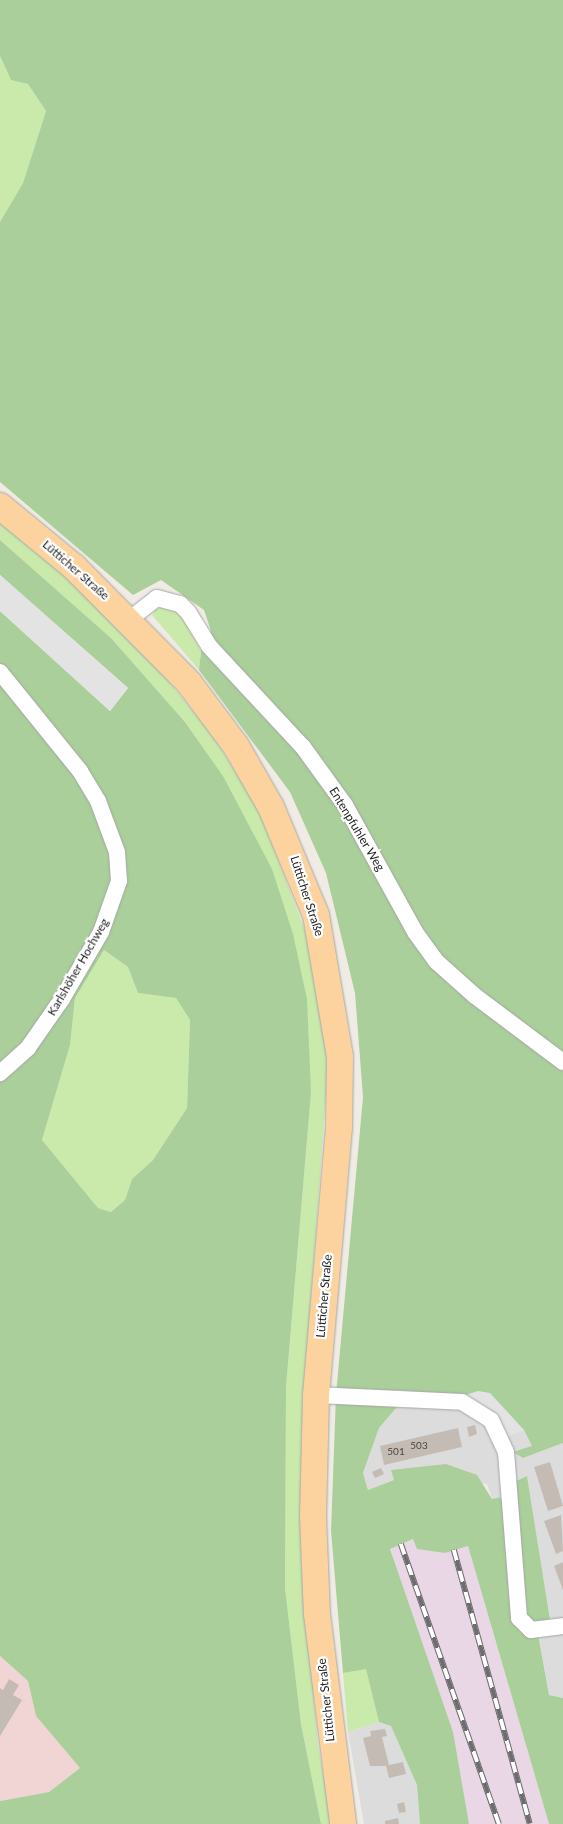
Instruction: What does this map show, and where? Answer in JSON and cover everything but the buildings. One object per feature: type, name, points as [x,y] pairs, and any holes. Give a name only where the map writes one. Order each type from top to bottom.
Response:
[{"type":"main road","name":"Lütticher Straße","points":[[0,506],[130,620],[190,683],[236,746],[294,855],[316,916],[340,1057],[339,1127],[316,1395],[313,1516],[317,1614],[343,1824]]},
{"type":"street","name":"Entenpfuhler Weg","points":[[130,620],[157,598],[180,604],[209,646],[303,747],[345,805],[411,924],[437,962],[475,996],[563,1062]]},
{"type":"street","name":"Karlshöher Hochweg","points":[[0,672],[80,771],[98,801],[117,852],[118,881],[101,932],[62,999],[28,1048],[0,1074]]},
{"type":"street","points":[[316,1395],[462,1402],[491,1420],[506,1452],[519,1618],[531,1630],[563,1626]]},
{"type":"shaded area","points":[[0,575],[128,688],[110,711],[0,611]]},
{"type":"shaded area","points":[[396,1390],[462,1396],[524,1430],[532,1446],[523,1458],[563,1443],[563,1698],[549,1695],[538,1633],[552,1631],[527,1477],[506,1496],[492,1499],[487,1484],[392,1470],[394,1480],[368,1490],[363,1473],[379,1428],[397,1407]]},
{"type":"shaded area","points":[[478,1391],[490,1393],[524,1430],[502,1439],[462,1396]]},
{"type":"shaded area","points":[[414,1539],[421,1548],[444,1553],[468,1546],[549,1824],[469,1824],[390,1548]]},
{"type":"shaded area","points":[[0,1656],[28,1681],[36,1716],[80,1768],[49,1792],[0,1801]]},
{"type":"shaded area","points":[[379,1722],[391,1726],[417,1785],[420,1824],[364,1824],[348,1732]]},
{"type":"green space","points":[[0,0],[563,0],[563,1443],[523,1458],[513,1452],[532,1446],[524,1430],[462,1396],[396,1390],[397,1407],[379,1428],[363,1473],[368,1490],[394,1480],[391,1470],[446,1464],[477,1475],[492,1499],[506,1496],[512,1483],[527,1476],[552,1632],[538,1634],[549,1695],[563,1698],[563,1824],[549,1824],[468,1546],[445,1553],[417,1549],[413,1539],[390,1549],[453,1732],[469,1824],[420,1824],[417,1785],[391,1726],[379,1722],[366,1669],[343,1673],[331,1531],[336,1395],[363,1097],[355,993],[326,873],[290,792],[199,670],[201,651],[211,631],[204,610],[161,580],[133,595],[0,482],[0,222],[23,183],[46,111],[28,84],[11,80],[0,56]]},
{"type":"green space","points":[[0,56],[11,80],[28,84],[46,111],[23,183],[0,222]]},
{"type":"green space","points":[[0,521],[87,594],[147,655],[213,736],[259,810],[311,946],[328,1067],[306,1365],[301,1554],[318,1745],[332,1824],[321,1824],[301,1724],[285,1588],[286,1387],[311,1093],[223,776],[185,722],[111,638],[0,540]]},
{"type":"green space","points":[[0,540],[111,638],[185,722],[223,776],[272,869],[293,934],[307,999],[311,1093],[286,1387],[285,1588],[301,1724],[321,1824],[0,1824],[0,1801],[49,1792],[80,1768],[36,1716],[28,1681],[0,1656],[0,611],[110,711],[128,688],[0,575]],"holes":[[[104,950],[128,967],[138,993],[176,998],[190,1020],[187,1108],[153,1160],[132,1179],[125,1200],[111,1212],[98,1208],[42,1140],[70,1045],[75,998]]]},
{"type":"green space","points":[[168,606],[182,615],[201,651],[199,670],[152,615],[155,609]]},
{"type":"green space","points":[[104,950],[128,967],[138,993],[176,998],[190,1020],[187,1108],[153,1160],[132,1179],[125,1200],[111,1212],[98,1208],[42,1140],[70,1045],[75,998]]},
{"type":"green space","points":[[366,1668],[379,1722],[348,1732],[343,1673]]},
{"type":"railway","points":[[401,1544],[499,1824]]},
{"type":"railway","points":[[454,1550],[530,1824]]}]
